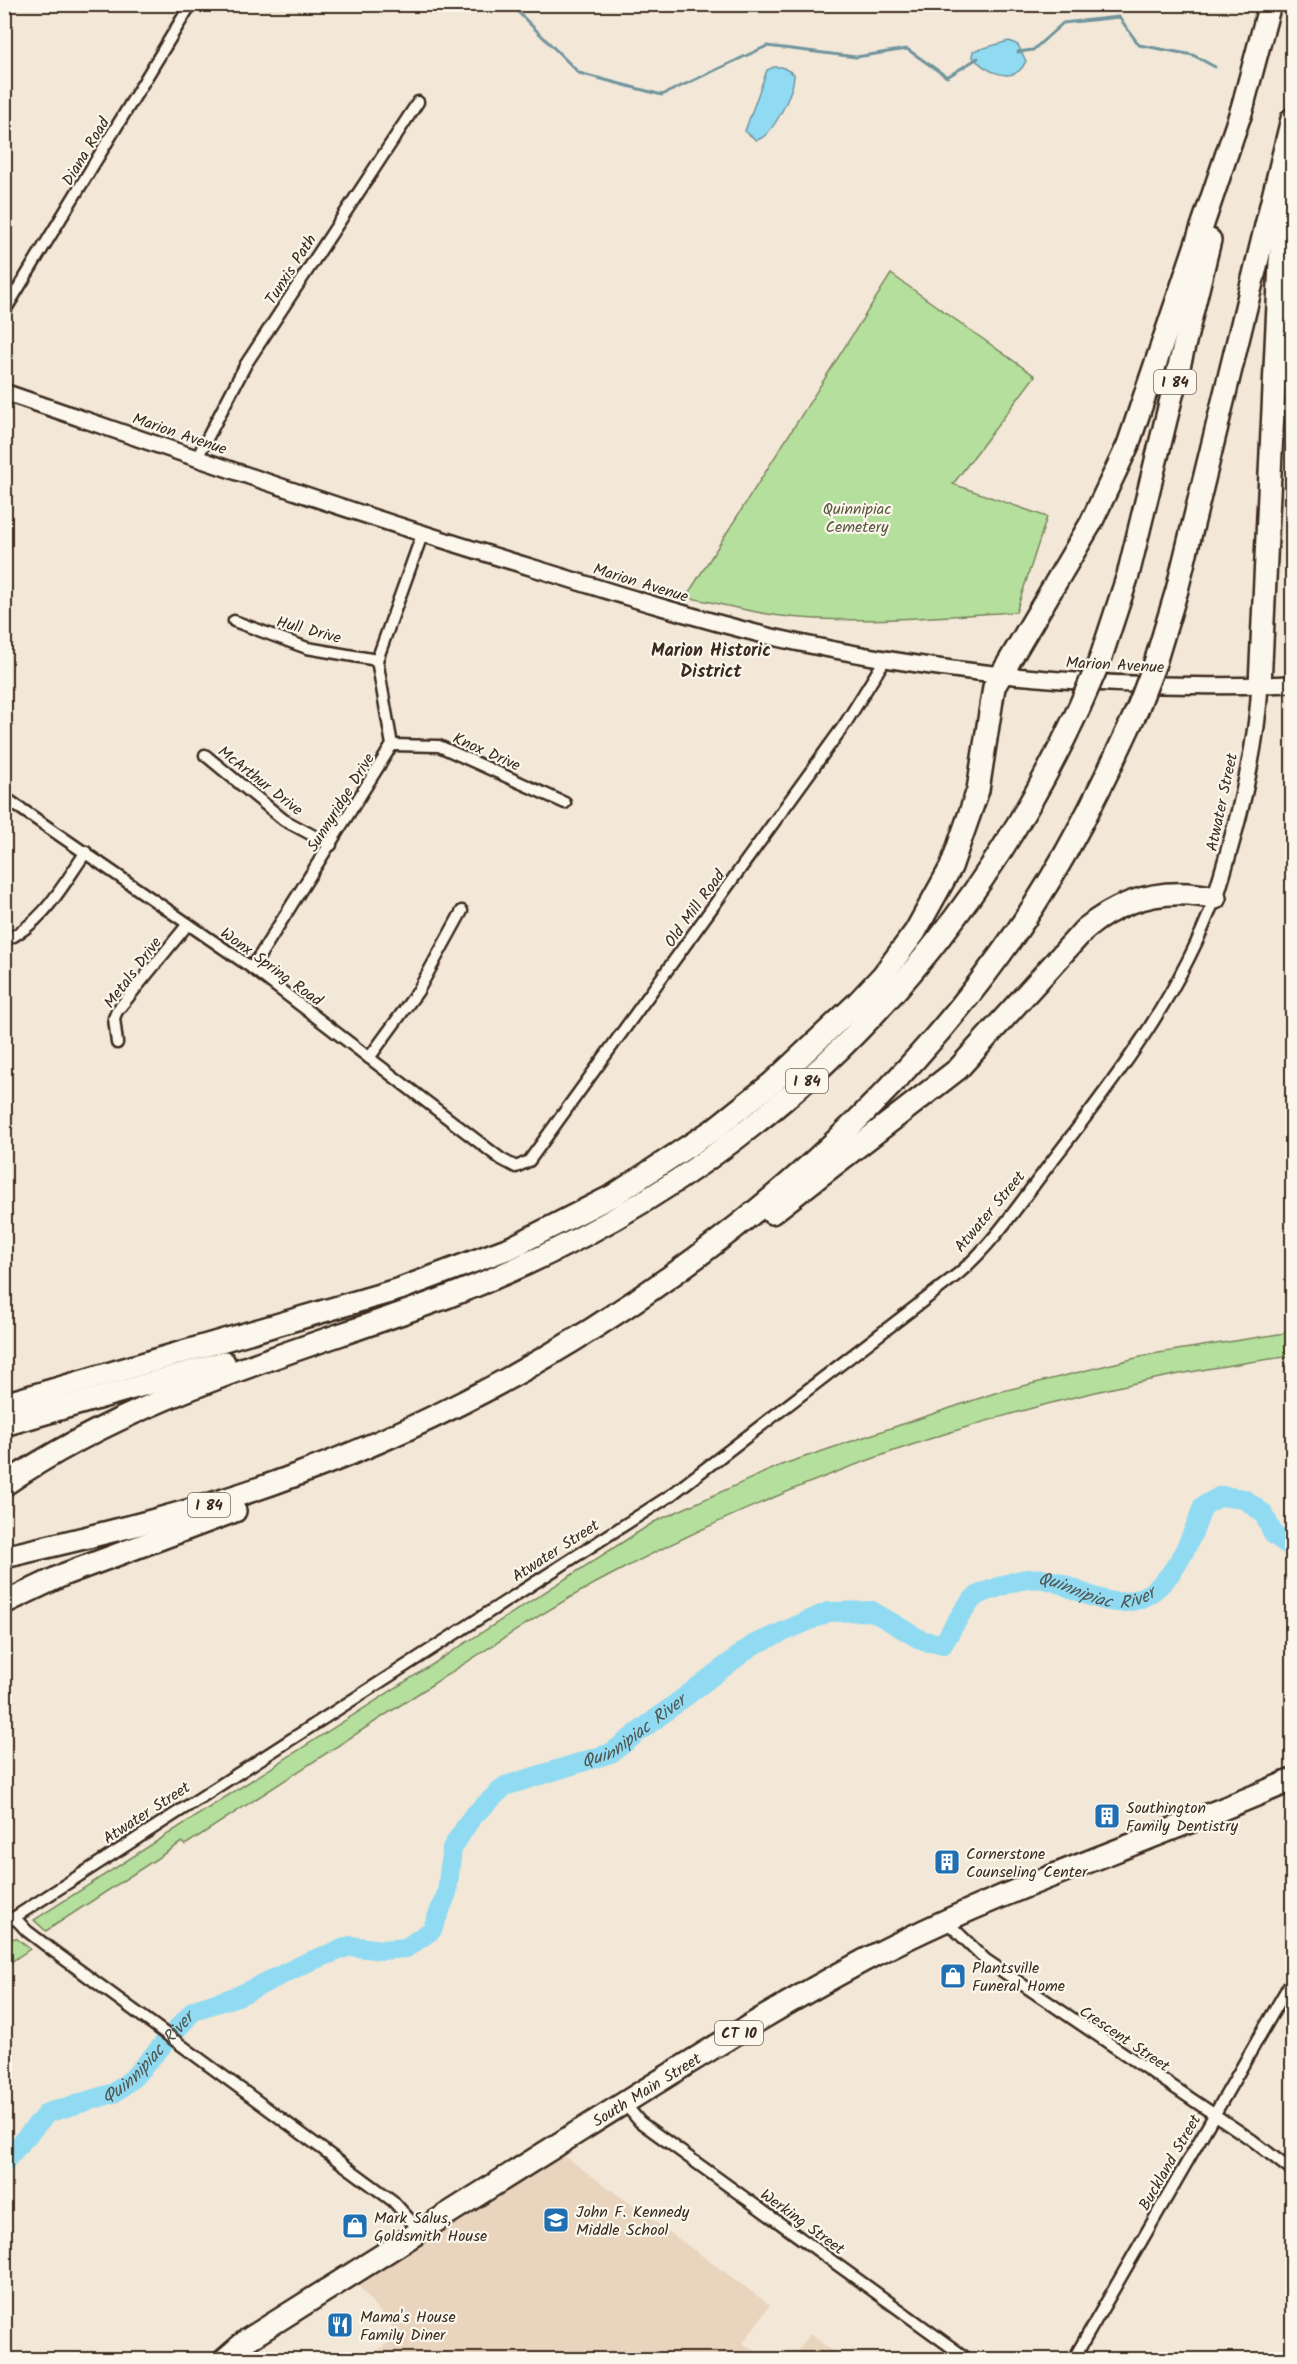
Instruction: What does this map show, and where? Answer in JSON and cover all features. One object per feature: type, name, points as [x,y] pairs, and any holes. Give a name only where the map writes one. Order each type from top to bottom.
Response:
[{"type":"highway","name":"I 84","points":[[4,1425],[406,1310],[520,1267],[626,1214],[725,1149],[800,1088],[878,1012],[948,929],[1019,824],[1079,708],[1100,660],[1130,564],[1270,4]]},
{"type":"highway","points":[[4,1404],[400,1289],[476,1263],[589,1209],[649,1174],[713,1130],[772,1083],[855,1005],[889,968],[929,910],[951,867],[971,816],[984,764],[992,697],[1000,674],[1095,515],[1128,445],[1244,103]]},
{"type":"highway","name":"I 84","points":[[4,1557],[129,1528],[242,1495],[298,1475],[407,1429],[512,1376],[613,1315],[709,1247],[800,1172],[884,1090],[939,1031],[998,957],[1045,887],[1101,786],[1137,710],[1155,663],[1177,590],[1293,119]]},
{"type":"highway","points":[[1260,685],[1280,262],[1293,155]]},
{"type":"highway","points":[[613,1315],[683,1278],[720,1253],[951,1074],[984,1042],[1085,929],[1100,917],[1150,896],[1187,893],[1215,898]]},
{"type":"highway","points":[[4,1485],[90,1433],[153,1404],[406,1310]]},
{"type":"highway","points":[[4,1603],[65,1574],[309,1483],[407,1429]]},
{"type":"highway","name":"South Main Street","points":[[224,2360],[247,2340],[624,2103],[794,2000],[864,1961],[1093,1858],[1220,1811],[1293,1780]]},
{"type":"main road","name":"Marion Avenue","points":[[4,392],[422,535],[779,638],[886,658],[1000,674],[1167,685],[1293,684]]},
{"type":"main road","name":"Atwater Street","points":[[1215,898],[1232,840],[1254,737],[1260,685]]},
{"type":"street","name":"Diana Road","points":[[4,312],[190,4]]},
{"type":"street","name":"Tunxis Path","points":[[197,458],[246,364],[418,102]]},
{"type":"street","name":"Sunnyridge Drive","points":[[252,968],[392,745],[377,660],[422,535]]},
{"type":"street","name":"Hull Drive","points":[[234,621],[307,648],[377,660]]},
{"type":"street","name":"Old Mill Road","points":[[516,1167],[529,1161],[845,724],[886,658]]},
{"type":"street","name":"Knox Drive","points":[[392,745],[439,746],[565,803]]},
{"type":"street","name":"McArthur Drive","points":[[205,755],[284,820],[331,845]]},
{"type":"street","name":"Wonx Spring Road","points":[[4,797],[252,968],[501,1160],[516,1167]]},
{"type":"street","points":[[4,941],[27,930],[47,908],[86,852]]},
{"type":"street","name":"Atwater Street","points":[[4,1924],[671,1495],[958,1274],[994,1237],[1142,1041],[1189,960],[1215,898]]},
{"type":"street","points":[[369,1058],[418,991],[462,910]]},
{"type":"street","name":"Metals Drive","points":[[117,1043],[114,1018],[117,1011],[188,924]]},
{"type":"street","points":[[15,1918],[27,1931],[393,2201],[420,2231]]},
{"type":"street","name":"Crescent Street","points":[[947,1922],[986,1960],[1252,2140],[1293,2171]]},
{"type":"street","name":"Buckland Street","points":[[1073,2360],[1212,2115],[1293,1980]]},
{"type":"street","name":"Werking Street","points":[[624,2103],[639,2122],[969,2360]]},
{"type":"shaded area","name":"John F. Kennedy Middle School","points":[[563,2155],[770,2305],[743,2343],[766,2359],[365,2359],[399,2336],[358,2285]]},
{"type":"shaded area","points":[[810,2334],[830,2349],[845,2359],[792,2359]]},
{"type":"green space","name":"Quinnipiac Cemetery","points":[[891,274],[1035,376],[953,484],[1047,517],[1016,612],[899,619],[810,619],[745,610],[686,597]]},
{"type":"green space","points":[[1292,1332],[1292,1356],[1115,1387],[1028,1409],[857,1464],[774,1497],[691,1534],[588,1587],[543,1614],[185,1845],[182,1842],[46,1931],[34,1920],[654,1522],[781,1465],[995,1393],[1152,1354]]},
{"type":"green space","points":[[16,1938],[30,1949],[5,1966],[5,1940]]},
{"type":"water","points":[[1009,41],[1018,45],[1026,61],[1015,73],[1007,75],[991,71],[972,56],[973,51]]},
{"type":"water","points":[[782,67],[794,74],[791,91],[769,131],[756,140],[745,131],[767,70]]},
{"type":"waterway","points":[[510,4],[579,73],[662,95],[767,46],[856,57],[907,49],[947,77],[978,58]]},
{"type":"waterway","points":[[1018,52],[1033,50],[1063,23],[1119,17],[1139,45],[1193,55],[1215,67]]},
{"type":"waterway","name":"Quinnipiac River","points":[[4,2162],[47,2113],[114,2093],[133,2078],[194,2010],[238,1996],[308,1962],[350,1946],[382,1950],[406,1948],[432,1930],[447,1893],[452,1848],[472,1817],[505,1786],[611,1753],[753,1645],[828,1612],[872,1611],[923,1641],[943,1644],[961,1614],[976,1596],[1032,1578],[1056,1582],[1108,1601],[1127,1602],[1144,1597],[1159,1587],[1171,1573],[1190,1540],[1203,1506],[1221,1496],[1244,1499],[1263,1513],[1274,1535],[1292,1548]]},
{"type":"place","name":"Southington Family Dentistry","points":[[1107,1816]]},
{"type":"place","name":"Cornerstone Counseling Center","points":[[947,1862]]},
{"type":"place","name":"Plantsville Funeral Home","points":[[953,1976]]},
{"type":"place","name":"John F. Kennedy Middle School","points":[[556,2220]]},
{"type":"place","name":"Mark Salus, Goldsmith House","points":[[355,2226]]},
{"type":"place","name":"Mama's House Family Diner","points":[[340,2325]]},
{"type":"district","name":"Marion Historic District","points":[[711,660]]}]
